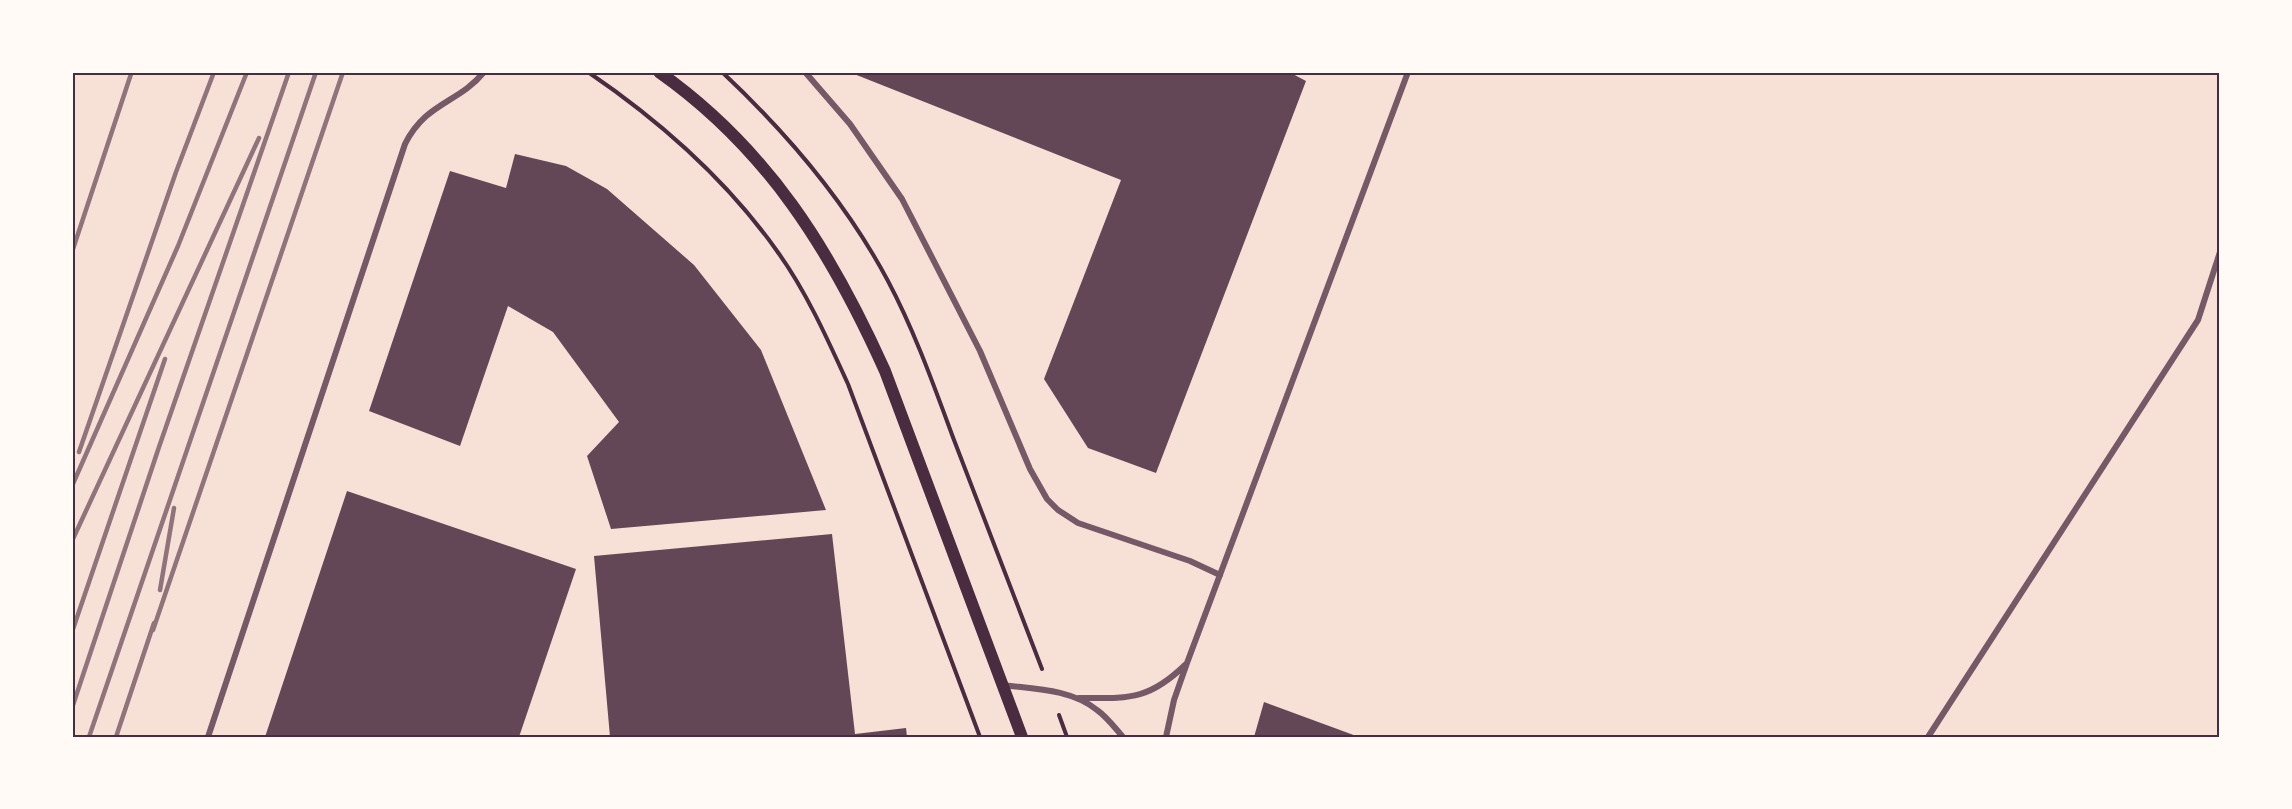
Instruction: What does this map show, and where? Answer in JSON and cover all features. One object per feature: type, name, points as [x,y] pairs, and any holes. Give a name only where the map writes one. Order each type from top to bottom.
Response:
[{"type":"main road","points":[[659,72],[708,110],[749,151],[786,194],[835,272],[885,371],[1022,737]]},
{"type":"street","points":[[208,737],[405,144],[412,130],[422,118],[470,85],[484,72]]},
{"type":"street","points":[[805,72],[850,124],[902,199],[976,341],[1030,469],[1047,499],[1068,518],[1078,523],[1190,561],[1220,575]]},
{"type":"street","points":[[1166,737],[1174,700],[1187,663],[1408,72]]},
{"type":"street","points":[[1928,737],[2198,320],[2220,252]]},
{"type":"street","points":[[1002,685],[1051,691],[1079,698],[1118,698],[1143,695],[1159,687],[1187,663]]},
{"type":"street","points":[[1079,698],[1098,710],[1123,737]]},
{"type":"path","points":[[588,72],[636,104],[676,139],[742,204],[778,252],[799,287],[825,334],[848,384],[980,737]]},
{"type":"path","points":[[722,72],[763,110],[804,157],[852,223],[888,280],[914,336],[1067,737]]},
{"type":"building","points":[[849,72],[1289,72],[1306,81],[1156,473],[1088,448],[1044,379],[1121,180]]},
{"type":"building","points":[[515,154],[566,166],[607,189],[694,265],[761,350],[826,510],[611,529],[587,456],[619,422],[553,332],[508,306],[460,446],[369,411],[450,171],[506,188]]},
{"type":"building","points":[[347,491],[576,569],[519,737],[265,737]]},
{"type":"building","points":[[832,534],[855,734],[906,728],[907,737],[610,737],[594,556]]},
{"type":"building","points":[[1264,702],[1359,737],[1254,737]]},
{"type":"railway","points":[[79,452],[176,172],[214,72]]},
{"type":"railway","points":[[72,486],[178,246],[247,72]]},
{"type":"railway","points":[[72,708],[159,447],[289,72]]},
{"type":"railway","points":[[89,737],[316,72]]},
{"type":"railway","points":[[153,630],[343,72]]},
{"type":"railway","points":[[72,252],[131,74]]},
{"type":"railway","points":[[72,541],[259,138]]},
{"type":"railway","points":[[72,632],[165,359]]},
{"type":"railway","points":[[160,590],[174,508]]},
{"type":"railway","points":[[116,737],[154,623]]}]
